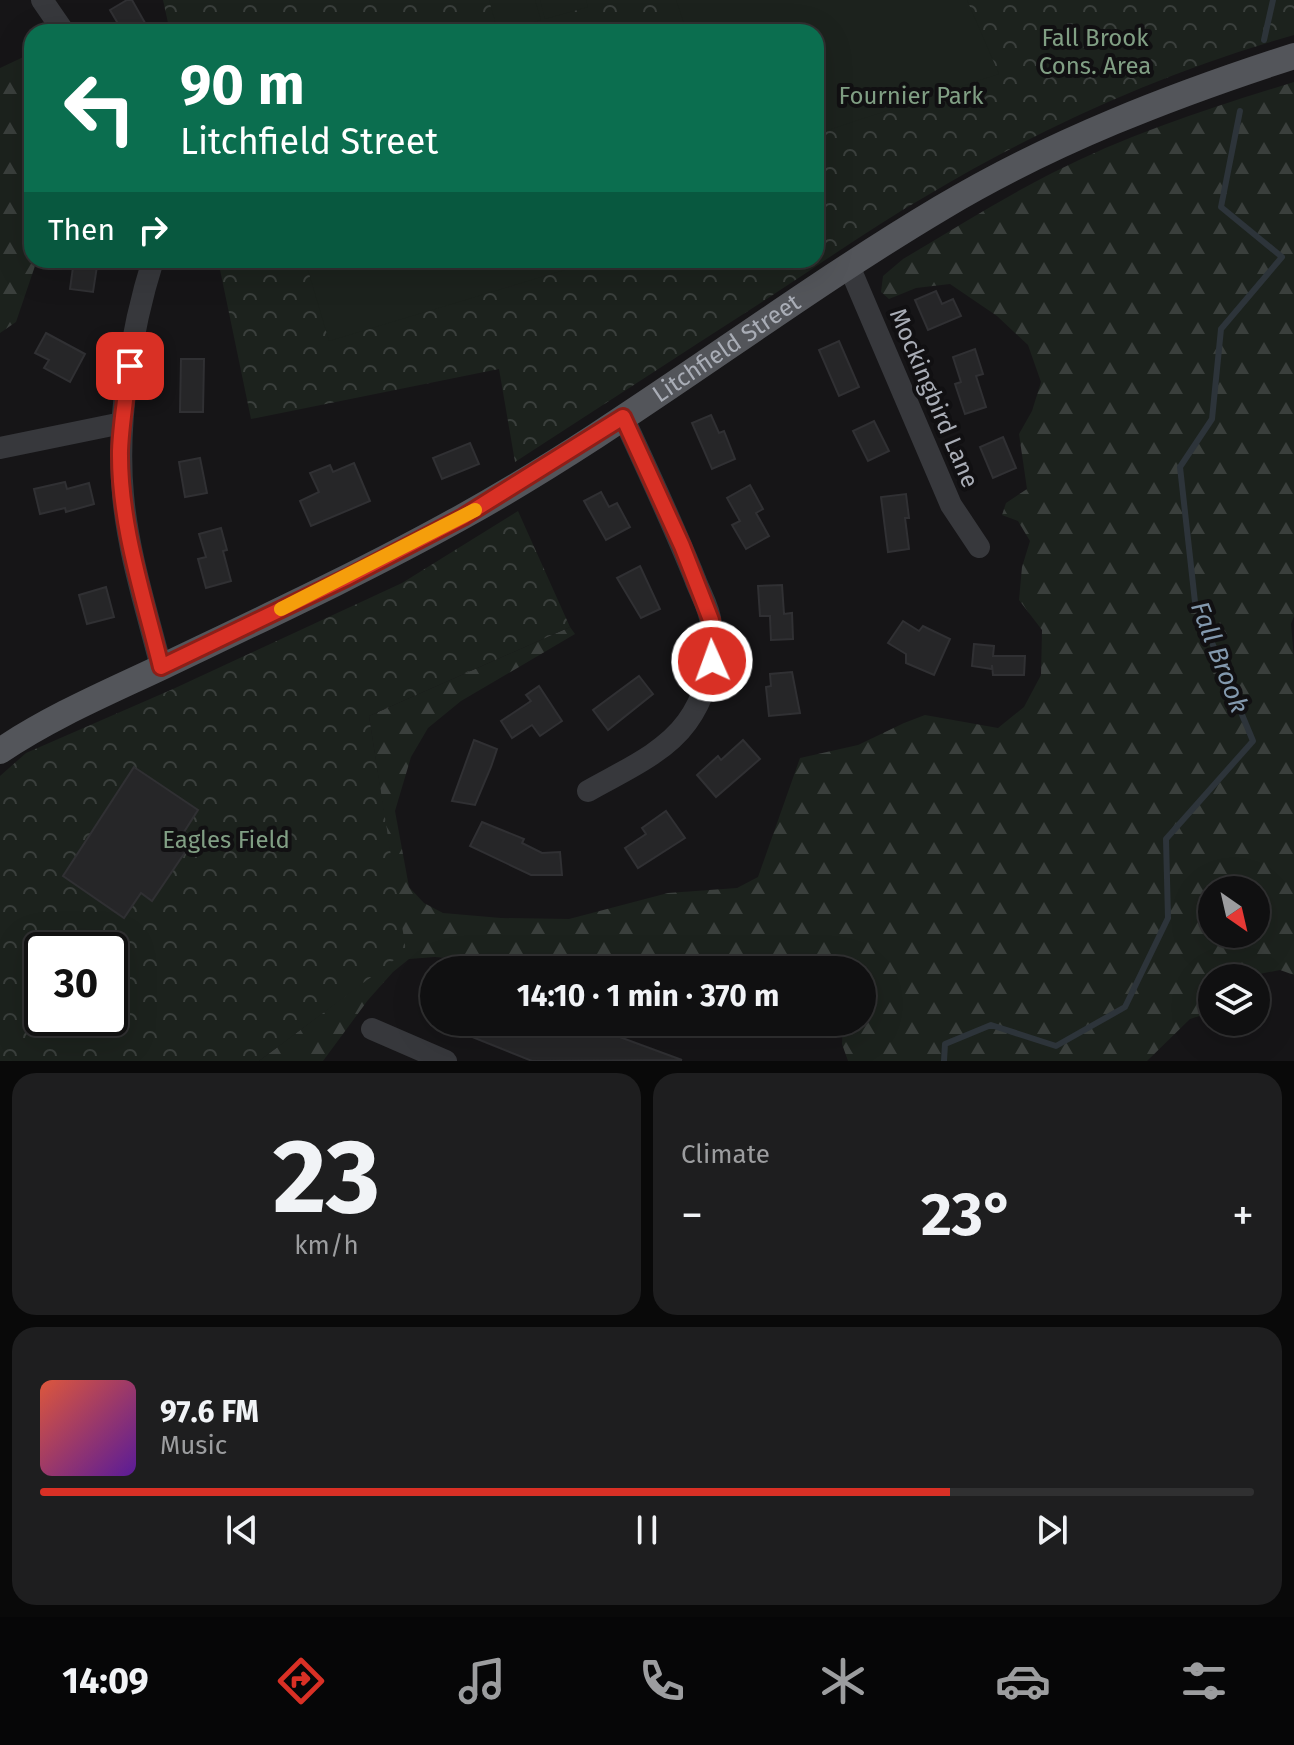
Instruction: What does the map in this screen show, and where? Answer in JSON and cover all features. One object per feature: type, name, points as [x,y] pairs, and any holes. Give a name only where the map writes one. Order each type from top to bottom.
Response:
[{"type":"main road","name":"Litchfield Street","points":[[0,751],[69,709],[346,578],[463,517],[623,417],[849,266],[979,186],[1097,128],[1294,56]]},
{"type":"street","points":[[42,0],[58,24]]},
{"type":"street","name":"Mockingbird Lane","points":[[849,266],[951,505],[979,547]]},
{"type":"street","points":[[151,268],[130,366],[120,453],[130,540],[161,667]]},
{"type":"street","points":[[588,791],[633,766],[686,724],[703,694],[712,661],[711,620],[682,546],[623,417]]},
{"type":"street","points":[[0,448],[122,423]]},
{"type":"street","points":[[372,1029],[446,1061]]},
{"type":"green space","name":"Fournier Park","points":[[163,0],[1294,0],[1294,35],[1199,66],[1060,124],[907,207],[824,261],[824,24],[168,24]]},
{"type":"green space","points":[[489,0],[535,0],[541,20],[527,24],[496,24]]},
{"type":"green space","points":[[540,0],[586,0],[588,7],[545,19]]},
{"type":"green space","points":[[676,0],[967,0],[999,74],[824,131],[824,24],[684,24]]},
{"type":"green space","points":[[24,57],[24,268],[34,268],[16,322],[0,333],[0,68]]},
{"type":"green space","points":[[1294,82],[1294,616],[1291,624],[1294,659],[1294,975],[1280,970],[1270,972],[1270,964],[1198,964],[1198,1016],[1190,1019],[1147,1061],[848,1061],[842,1036],[876,1036],[876,956],[420,956],[409,959],[393,972],[323,1061],[259,1061],[405,951],[369,716],[570,627],[575,634],[461,701],[428,728],[411,757],[395,811],[409,887],[424,903],[443,913],[569,919],[668,893],[737,888],[758,877],[800,758],[858,745],[925,715],[998,728],[1024,707],[1041,675],[1042,630],[1019,600],[1022,567],[1030,541],[1018,521],[1002,515],[1006,503],[1027,489],[1019,434],[1032,411],[1041,382],[1028,345],[997,316],[950,284],[916,288],[889,299],[881,292],[883,276],[903,259],[1052,173],[1202,111]]},
{"type":"green space","name":"Fournier Park","points":[[220,268],[813,268],[515,462],[499,369],[251,419]]},
{"type":"green space","points":[[307,268],[571,268],[329,341]]},
{"type":"green space","name":"Eagles Field","points":[[518,511],[570,627],[369,716],[406,951],[259,1061],[0,1061],[0,776],[26,753],[402,583]]},
{"type":"building","points":[[132,0],[145,23],[118,24],[110,10]]},
{"type":"building","points":[[73,268],[97,268],[93,292],[70,289]]},
{"type":"building","points":[[936,291],[942,304],[953,299],[961,316],[928,330],[915,300]]},
{"type":"building","points":[[46,333],[85,354],[70,382],[44,368],[49,360],[35,353]]},
{"type":"building","points":[[839,341],[859,387],[839,396],[819,350]]},
{"type":"building","points":[[975,349],[983,374],[976,376],[986,407],[965,414],[955,384],[961,382],[953,357]]},
{"type":"building","points":[[181,359],[204,359],[203,412],[180,412]]},
{"type":"building","points":[[711,415],[719,433],[724,431],[735,459],[712,469],[692,423]]},
{"type":"building","points":[[874,421],[889,451],[868,461],[853,431]]},
{"type":"building","points":[[1003,437],[1016,468],[993,478],[980,447]]},
{"type":"building","points":[[470,443],[479,464],[442,479],[433,458]]},
{"type":"building","points":[[200,458],[207,493],[185,497],[179,462]]},
{"type":"building","points":[[354,463],[370,501],[311,526],[300,501],[319,492],[310,473],[330,465],[333,472]]},
{"type":"building","points":[[65,482],[67,489],[89,483],[94,504],[66,512],[65,508],[40,514],[34,489]]},
{"type":"building","points":[[750,485],[763,509],[756,513],[769,536],[746,549],[732,525],[740,521],[727,498]]},
{"type":"building","points":[[601,492],[609,507],[617,503],[630,527],[606,540],[584,501]]},
{"type":"building","points":[[906,494],[909,549],[888,552],[881,497]]},
{"type":"building","points":[[221,528],[231,581],[206,588],[198,559],[206,557],[199,534]]},
{"type":"building","points":[[640,566],[660,609],[641,618],[617,578]]},
{"type":"building","points":[[782,585],[784,614],[792,613],[793,639],[771,640],[770,616],[760,616],[758,586]]},
{"type":"building","points":[[106,587],[114,617],[87,624],[79,595]]},
{"type":"building","points":[[903,621],[919,631],[923,626],[950,639],[934,675],[906,663],[906,654],[888,643]]},
{"type":"building","points":[[974,644],[994,646],[993,656],[1025,656],[1024,675],[993,675],[992,665],[992,669],[972,666]]},
{"type":"building","points":[[792,672],[800,713],[769,716],[766,687],[771,686],[770,674]]},
{"type":"building","points":[[639,676],[653,694],[608,730],[593,710]]},
{"type":"building","points":[[539,686],[562,721],[540,736],[532,725],[512,738],[501,721],[531,701],[526,695]]},
{"type":"building","points":[[474,740],[497,749],[475,805],[452,801]]},
{"type":"building","points":[[743,740],[760,759],[716,797],[697,775],[718,756],[721,760]]},
{"type":"building","points":[[134,767],[198,810],[184,832],[194,839],[152,901],[141,893],[124,918],[63,876]]},
{"type":"building","points":[[666,811],[685,838],[638,868],[625,848],[646,834],[642,828]]},
{"type":"building","points":[[482,822],[524,839],[522,843],[542,853],[560,852],[562,875],[531,875],[470,846]]},
{"type":"building","points":[[470,1036],[617,1036],[682,1060],[532,1061]]},
{"type":"waterway","name":"Fall Brook","points":[[1264,40],[1273,0]]},
{"type":"waterway","name":"Fall Brook","points":[[944,1061],[945,1044],[991,1025],[1056,1046],[1125,1007],[1168,918],[1166,839],[1253,741],[1195,602],[1180,467],[1212,419],[1221,329],[1282,257],[1221,207],[1240,111]]},
{"type":"slow traffic","points":[[281,609],[475,510]]},
{"type":"route","points":[[130,366],[120,453],[123,497],[130,540],[161,667],[346,578],[463,517],[623,417],[682,546],[711,620],[712,661]]},
{"type":"park label","name":"Fall Brook Cons. Area","points":[[1095,52]]}]
